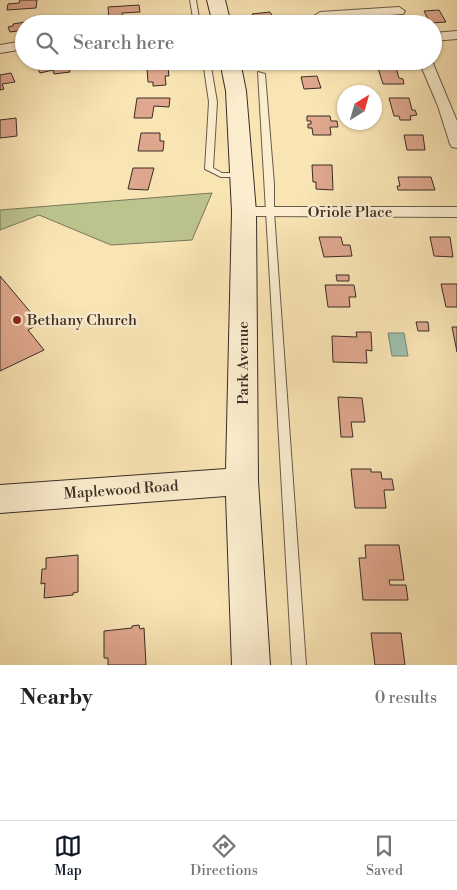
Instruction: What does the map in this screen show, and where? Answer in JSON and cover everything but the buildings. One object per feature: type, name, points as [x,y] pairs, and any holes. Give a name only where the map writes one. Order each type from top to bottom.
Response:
[{"type":"main road","points":[[216,0],[220,15]]},
{"type":"main road","name":"Park Avenue","points":[[232,70],[236,90],[242,175],[257,212],[242,481],[251,665]]},
{"type":"main road","name":"Maplewood Road","points":[[0,499],[242,481]]},
{"type":"street","points":[[392,0],[400,15]]},
{"type":"street","points":[[340,15],[399,12]]},
{"type":"street","points":[[442,36],[457,35]]},
{"type":"street","points":[[0,49],[15,46]]},
{"type":"street","points":[[429,70],[445,106],[457,144]]},
{"type":"street","name":"Oriole Place","points":[[257,212],[457,212]]},
{"type":"lane","points":[[193,0],[196,15]]},
{"type":"lane","points":[[207,70],[212,102],[209,169],[221,175],[242,175]]},
{"type":"lane","points":[[261,74],[270,184],[257,212],[299,665]]},
{"type":"green space","points":[[212,193],[192,240],[111,245],[39,215],[0,230],[0,210]]},
{"type":"shaded area","points":[[388,333],[404,333],[408,356],[392,356]]},
{"type":"place","name":"Bethany Church","points":[[17,320]]}]
